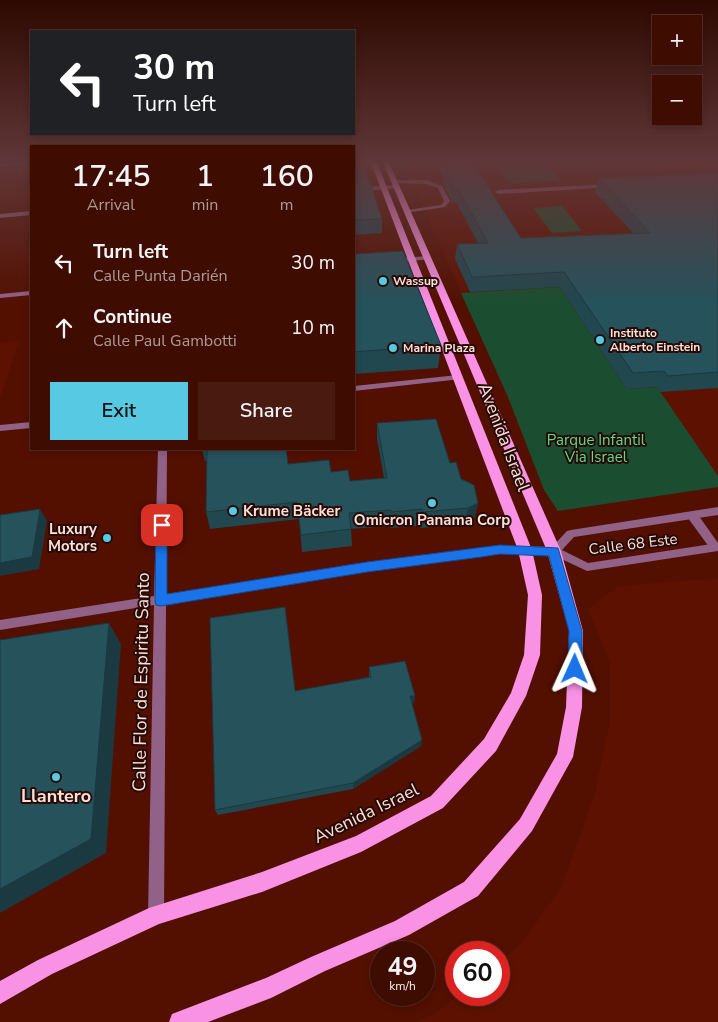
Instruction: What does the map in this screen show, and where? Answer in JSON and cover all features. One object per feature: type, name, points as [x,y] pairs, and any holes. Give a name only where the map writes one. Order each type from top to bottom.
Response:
[{"type":"main road","name":"Avenida Israel","points":[[0,993],[44,967],[156,915],[262,882],[361,843],[437,802],[490,745],[518,696],[532,655],[535,595],[525,550],[413,259],[391,208]]},
{"type":"main road","name":"Avenida Israel","points":[[180,1022],[271,986],[402,928],[471,889],[526,825],[565,757],[574,707],[576,631],[554,551],[405,208]]},
{"type":"street","points":[[407,212],[433,208]]},
{"type":"street","points":[[0,216],[30,213]]},
{"type":"street","points":[[393,261],[428,258]]},
{"type":"street","points":[[0,296],[30,293]]},
{"type":"street","points":[[355,389],[458,377]]},
{"type":"street","points":[[0,428],[30,425]]},
{"type":"street","name":"Calle Flor de Espiritu Santo","points":[[156,915],[162,450]]},
{"type":"street","points":[[0,625],[367,567],[500,550],[554,551],[571,534],[718,511]]},
{"type":"street","points":[[692,515],[717,547]]},
{"type":"street","name":"Calle 68 Este","points":[[554,551],[587,567],[717,547]]},
{"type":"shaded area","points":[[423,208],[718,208],[718,476],[657,387],[508,397]]},
{"type":"shaded area","points":[[19,341],[0,398],[0,343]]},
{"type":"shaded area","points":[[718,578],[718,1022],[414,1022],[435,1014],[445,1006],[510,1006],[510,953],[521,944],[561,888],[594,796],[610,722],[610,662],[588,609],[618,586]]},
{"type":"green space","points":[[533,208],[563,208],[582,231],[552,233]]},
{"type":"green space","name":"Parque Infantil Via Israel","points":[[560,287],[626,389],[657,387],[718,476],[718,487],[558,511],[544,490],[508,397],[461,293]]},
{"type":"building","points":[[355,208],[378,208],[382,219],[355,220]]},
{"type":"building","points":[[468,208],[502,208],[521,238],[650,233],[627,208],[718,208],[718,372],[668,376],[664,371],[633,373],[564,272],[472,277],[457,244],[488,243]]},
{"type":"building","points":[[403,251],[441,345],[355,352],[355,254]]},
{"type":"building","points":[[436,419],[450,463],[456,462],[461,479],[474,485],[478,503],[468,508],[423,512],[422,509],[349,513],[351,529],[301,535],[297,502],[206,512],[207,450],[286,450],[288,464],[329,460],[331,472],[348,470],[350,481],[387,478],[377,423]]},
{"type":"building","points":[[40,509],[32,557],[0,563],[0,515]]},
{"type":"building","points":[[285,607],[295,691],[371,677],[369,667],[405,661],[415,696],[410,696],[422,740],[353,783],[215,810],[210,618]]},
{"type":"building","name":"Llantero","points":[[109,623],[91,839],[0,889],[0,640]]},
{"type":"place","name":"Wassup","points":[[383,281]]},
{"type":"place","name":"Instituto Alberto Einstein","points":[[600,340]]},
{"type":"place","name":"Marina Plaza","points":[[393,348]]},
{"type":"place","name":"Omicron Panama Corp","points":[[432,503]]},
{"type":"place","name":"Krume Bäcker","points":[[233,511]]},
{"type":"place","name":"Luxury Motors","points":[[107,538]]},
{"type":"place","name":"Llantero","points":[[56,777]]},
{"type":"route","points":[[162,525],[161,601],[367,567],[481,552],[500,550],[554,551],[576,631],[575,669]]}]
